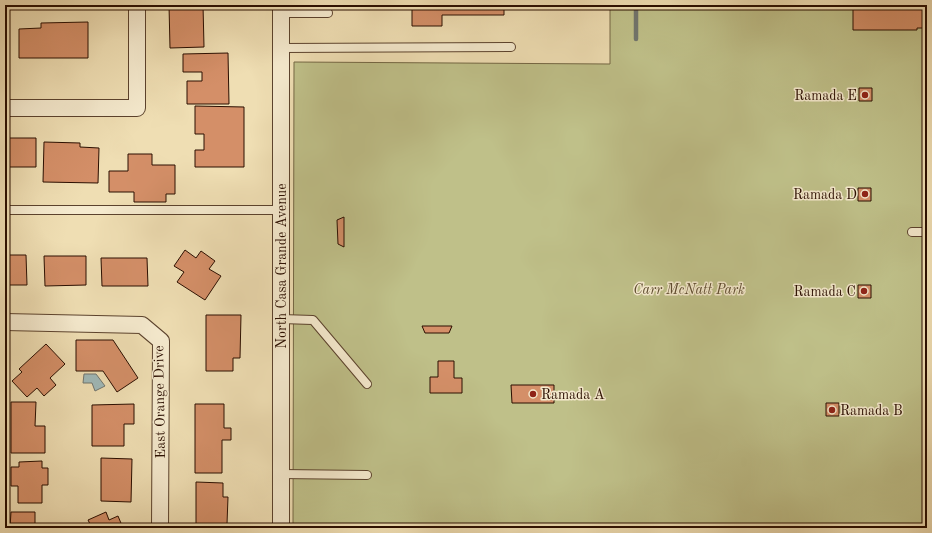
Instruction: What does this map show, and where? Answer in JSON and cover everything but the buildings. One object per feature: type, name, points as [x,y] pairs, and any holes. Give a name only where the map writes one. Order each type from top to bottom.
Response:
[{"type":"street","points":[[5,108],[137,108],[137,5]]},
{"type":"street","name":"North Casa Grande Avenue","points":[[281,9],[281,528]]},
{"type":"street","name":"East Orange Drive","points":[[5,322],[142,325],[161,341],[160,528]]},
{"type":"lane","points":[[281,9],[328,13]]},
{"type":"lane","points":[[281,48],[511,47]]},
{"type":"lane","points":[[5,210],[281,210]]},
{"type":"lane","points":[[912,232],[927,232]]},
{"type":"lane","points":[[281,319],[313,320],[367,384]]},
{"type":"lane","points":[[281,474],[367,475]]},
{"type":"green space","name":"Carr McNatt Park","points":[[610,5],[927,5],[927,528],[293,528],[294,62],[610,64]]},
{"type":"water","points":[[84,374],[96,374],[105,386],[95,391],[92,383],[83,383]]},
{"type":"waterway","points":[[636,5],[636,39]]},
{"type":"place","name":"Ramada E","points":[[865,95]]},
{"type":"place","name":"Ramada D","points":[[865,194]]},
{"type":"place","name":"Ramada C","points":[[864,291]]},
{"type":"place","name":"Ramada A","points":[[533,394]]},
{"type":"place","name":"Ramada B","points":[[832,410]]}]
